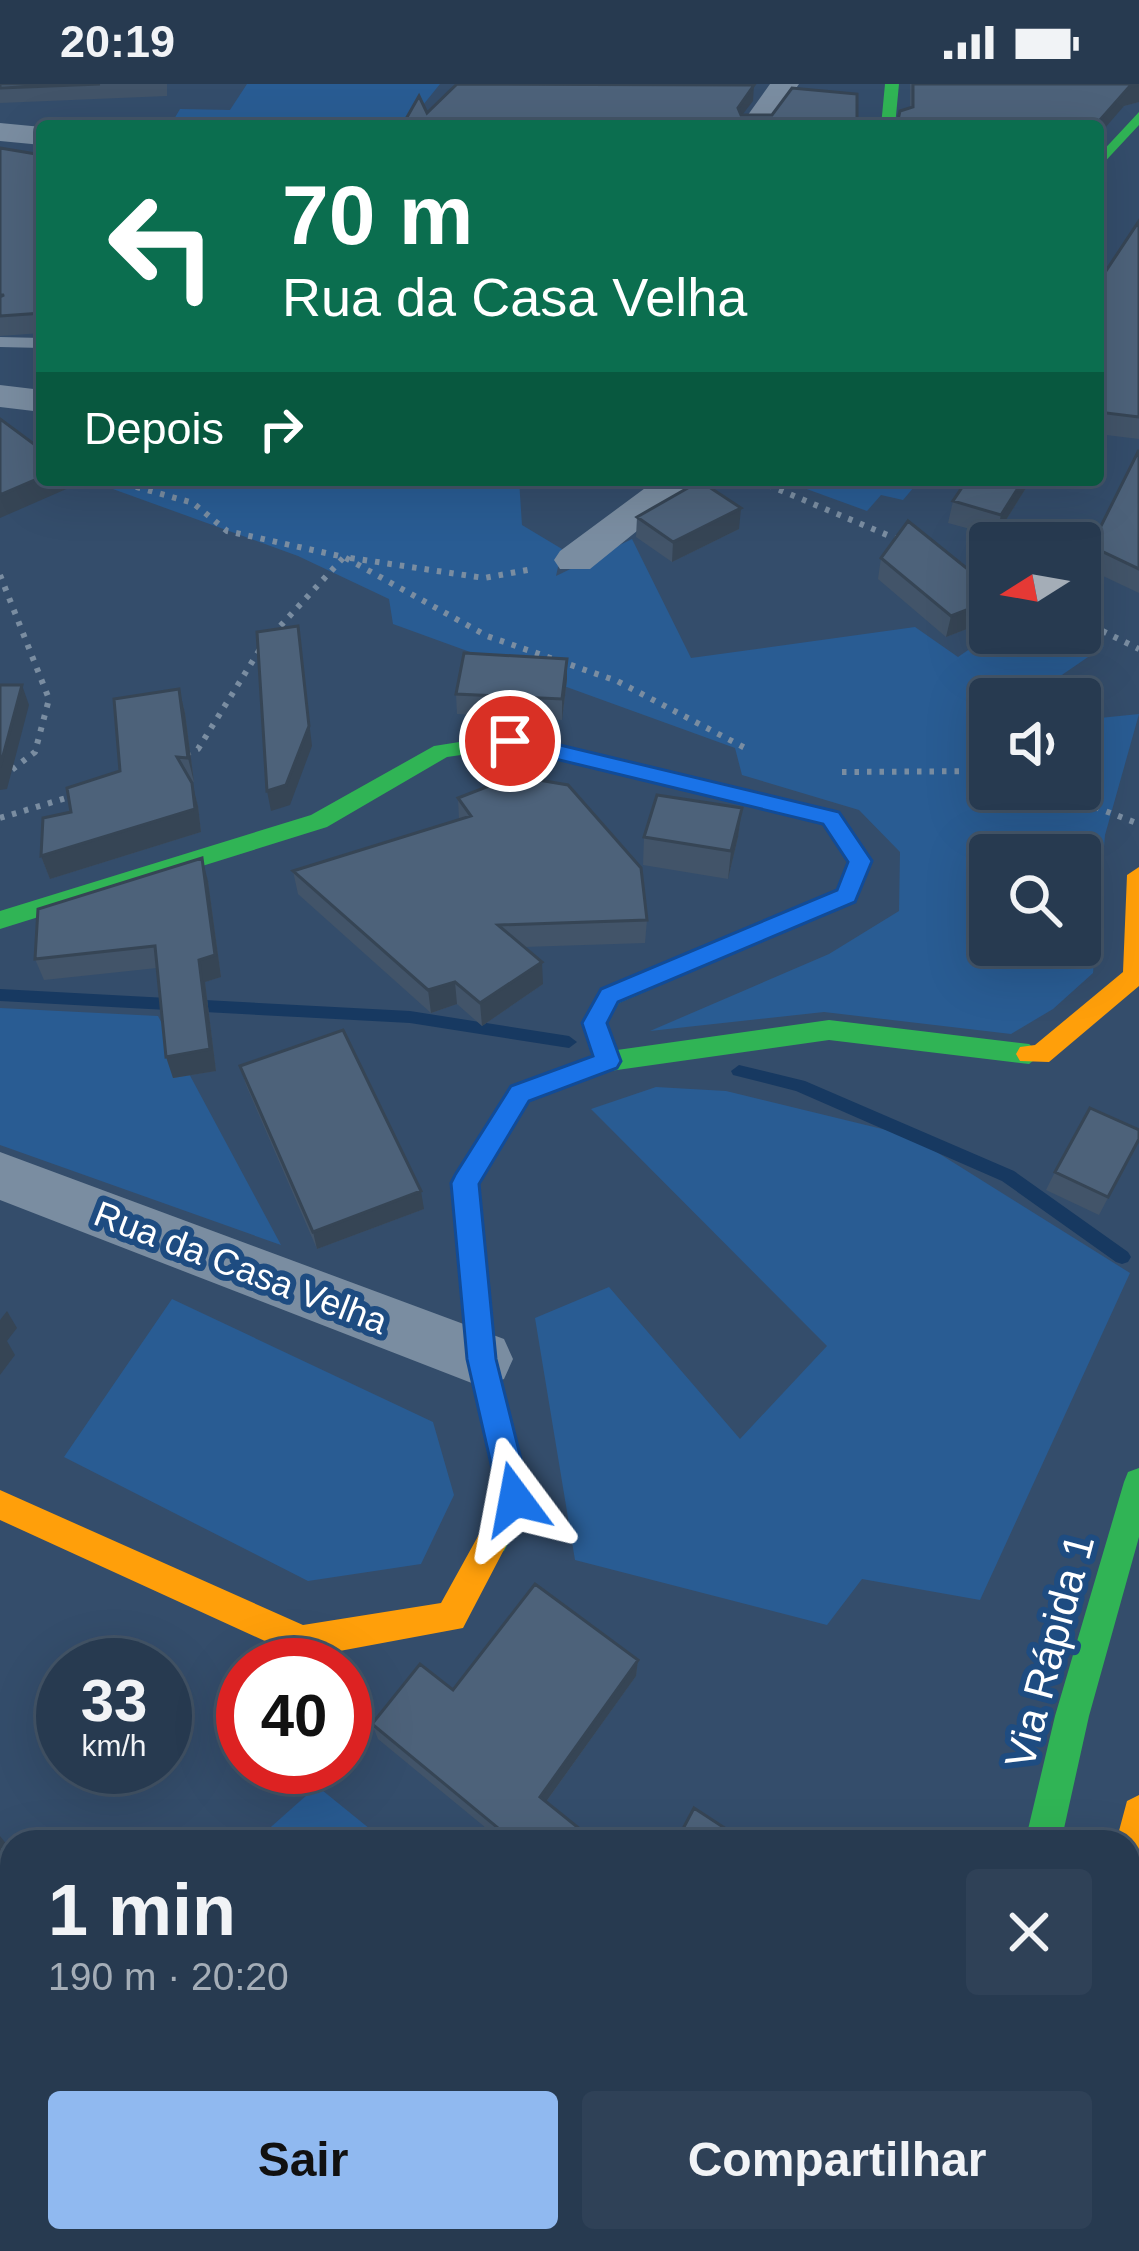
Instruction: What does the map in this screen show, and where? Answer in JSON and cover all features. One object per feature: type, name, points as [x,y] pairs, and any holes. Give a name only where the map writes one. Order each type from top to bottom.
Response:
[{"type":"main road","points":[[889,120],[892,84]]},
{"type":"main road","points":[[1104,158],[1139,116]]},
{"type":"main road","points":[[0,920],[319,820],[442,752],[510,741],[831,818],[860,861],[847,896],[610,996],[594,1023],[608,1061]]},
{"type":"main road","points":[[0,1505],[302,1642],[451,1617],[515,1499],[482,1359],[465,1183],[520,1093],[608,1061],[829,1030],[1040,1055],[1135,976],[1139,875]]},
{"type":"main road","name":"Via Rápida 1","points":[[1046,1830],[1072,1716],[1139,1482]]},
{"type":"street","points":[[759,120],[785,84]]},
{"type":"street","points":[[0,132],[36,135]]},
{"type":"street","points":[[0,396],[36,400]]},
{"type":"street","points":[[575,560],[673,486]]},
{"type":"street","name":"Rua da Casa Velha","points":[[0,1176],[482,1359]]},
{"type":"lane","points":[[0,342],[36,344]]},
{"type":"path","points":[[133,486],[193,503],[227,530],[344,557],[484,578],[575,560]]},
{"type":"path","points":[[770,486],[905,542]]},
{"type":"path","points":[[344,557],[487,636],[617,681],[760,756]]},
{"type":"path","points":[[176,758],[198,749],[252,657],[344,557]]},
{"type":"path","points":[[947,560],[969,569]]},
{"type":"path","points":[[0,575],[50,699],[35,752],[0,779]]},
{"type":"path","points":[[1101,630],[1139,649]]},
{"type":"path","points":[[841,772],[969,771]]},
{"type":"path","points":[[0,818],[86,791]]},
{"type":"path","points":[[1101,809],[1139,824]]},
{"type":"shaded area","points":[[247,84],[440,84],[411,120],[174,120],[180,109],[230,110]]},
{"type":"shaded area","points":[[105,486],[519,486],[522,525],[562,549],[556,576],[632,539],[691,658],[915,627],[958,657],[969,649],[969,654],[1092,654],[1057,678],[969,678],[967,701],[969,810],[1101,810],[1101,718],[1139,714],[1105,835],[1101,881],[1101,834],[969,834],[969,966],[1094,966],[1093,973],[1053,1009],[1011,1034],[824,1012],[650,1031],[829,954],[899,911],[900,852],[859,810],[742,775],[735,748],[393,624],[389,599],[298,556]]},
{"type":"shaded area","points":[[798,486],[915,486],[903,500],[881,495],[867,511]]},
{"type":"shaded area","points":[[0,1008],[158,1016],[281,1245],[0,1145]]},
{"type":"shaded area","points":[[656,1087],[726,1091],[911,1136],[1130,1273],[980,1600],[862,1579],[827,1625],[575,1560],[535,1318],[609,1287],[740,1439],[827,1346],[591,1109]]},
{"type":"shaded area","points":[[172,1299],[433,1422],[454,1495],[421,1564],[308,1581],[64,1457]]},
{"type":"shaded area","points":[[308,1794],[327,1794],[371,1830],[268,1830]]},
{"type":"building","points":[[0,84],[100,84],[0,88]]},
{"type":"building","points":[[457,84],[754,85],[738,108],[741,115],[772,115],[792,88],[857,94],[857,120],[405,120],[419,96],[427,113]]},
{"type":"building","points":[[913,84],[1139,84],[1129,87],[1100,120],[898,120],[900,111],[913,107]]},
{"type":"building","points":[[0,148],[36,154],[36,313],[0,316],[4,295],[0,295]]},
{"type":"building","points":[[1139,221],[1139,417],[1104,413],[1104,274]]},
{"type":"building","points":[[0,419],[36,446],[36,480],[0,495]]},
{"type":"building","points":[[1139,450],[1139,569],[1101,551],[1101,526]]},
{"type":"building","points":[[691,486],[708,486],[741,508],[673,542],[637,517]]},
{"type":"building","points":[[963,486],[1019,486],[1001,515],[953,501]]},
{"type":"building","points":[[908,521],[969,570],[969,609],[951,616],[881,558]]},
{"type":"building","points":[[298,626],[309,726],[286,785],[267,791],[257,632]]},
{"type":"building","points":[[464,653],[567,659],[562,699],[456,694]]},
{"type":"building","points":[[0,685],[22,685],[0,767]]},
{"type":"building","points":[[179,689],[188,758],[177,757],[192,783],[195,809],[41,856],[43,818],[71,812],[67,788],[120,771],[114,699]]},
{"type":"building","points":[[515,776],[568,785],[641,868],[647,920],[498,925],[542,962],[480,1003],[455,982],[428,990],[293,871],[471,816],[458,798]]},
{"type":"building","points":[[657,795],[742,808],[731,851],[644,837]]},
{"type":"building","points":[[202,858],[215,955],[199,960],[210,1049],[166,1057],[155,946],[35,959],[38,909]]},
{"type":"building","points":[[343,1030],[421,1191],[313,1232],[240,1066]]},
{"type":"building","points":[[1090,1108],[1139,1130],[1139,1139],[1108,1197],[1055,1172]]},
{"type":"building","points":[[535,1584],[638,1660],[540,1797],[581,1830],[500,1830],[372,1724],[420,1664],[453,1690]]},
{"type":"building","points":[[694,1808],[728,1830],[682,1830]]},
{"type":"waterway","points":[[0,995],[410,1017],[569,1042]]},
{"type":"waterway","points":[[739,1071],[799,1085],[1008,1176],[1122,1257]]},
{"type":"traffic: fast","points":[[889,120],[892,84]]},
{"type":"traffic: fast","points":[[1104,158],[1139,116]]},
{"type":"traffic: fast","points":[[0,920],[319,821],[442,751],[510,741],[831,818],[860,861],[847,895],[610,996],[594,1023],[608,1061]]},
{"type":"traffic: fast","points":[[493,1540],[515,1499],[482,1359],[465,1183],[520,1093],[608,1061],[829,1030],[1029,1054]]},
{"type":"traffic: fast","points":[[1046,1830],[1072,1716],[1139,1482]]},
{"type":"traffic: slow","points":[[1029,1054],[1040,1055],[1135,976],[1139,875]]},
{"type":"traffic: slow","points":[[0,1505],[302,1642],[451,1617],[493,1540]]},
{"type":"traffic: slow","points":[[1136,1830],[1139,1813]]},
{"type":"route","points":[[510,741],[831,818],[860,861],[847,896],[610,996],[594,1023],[608,1061],[520,1093],[465,1183],[482,1359],[515,1499]]}]
